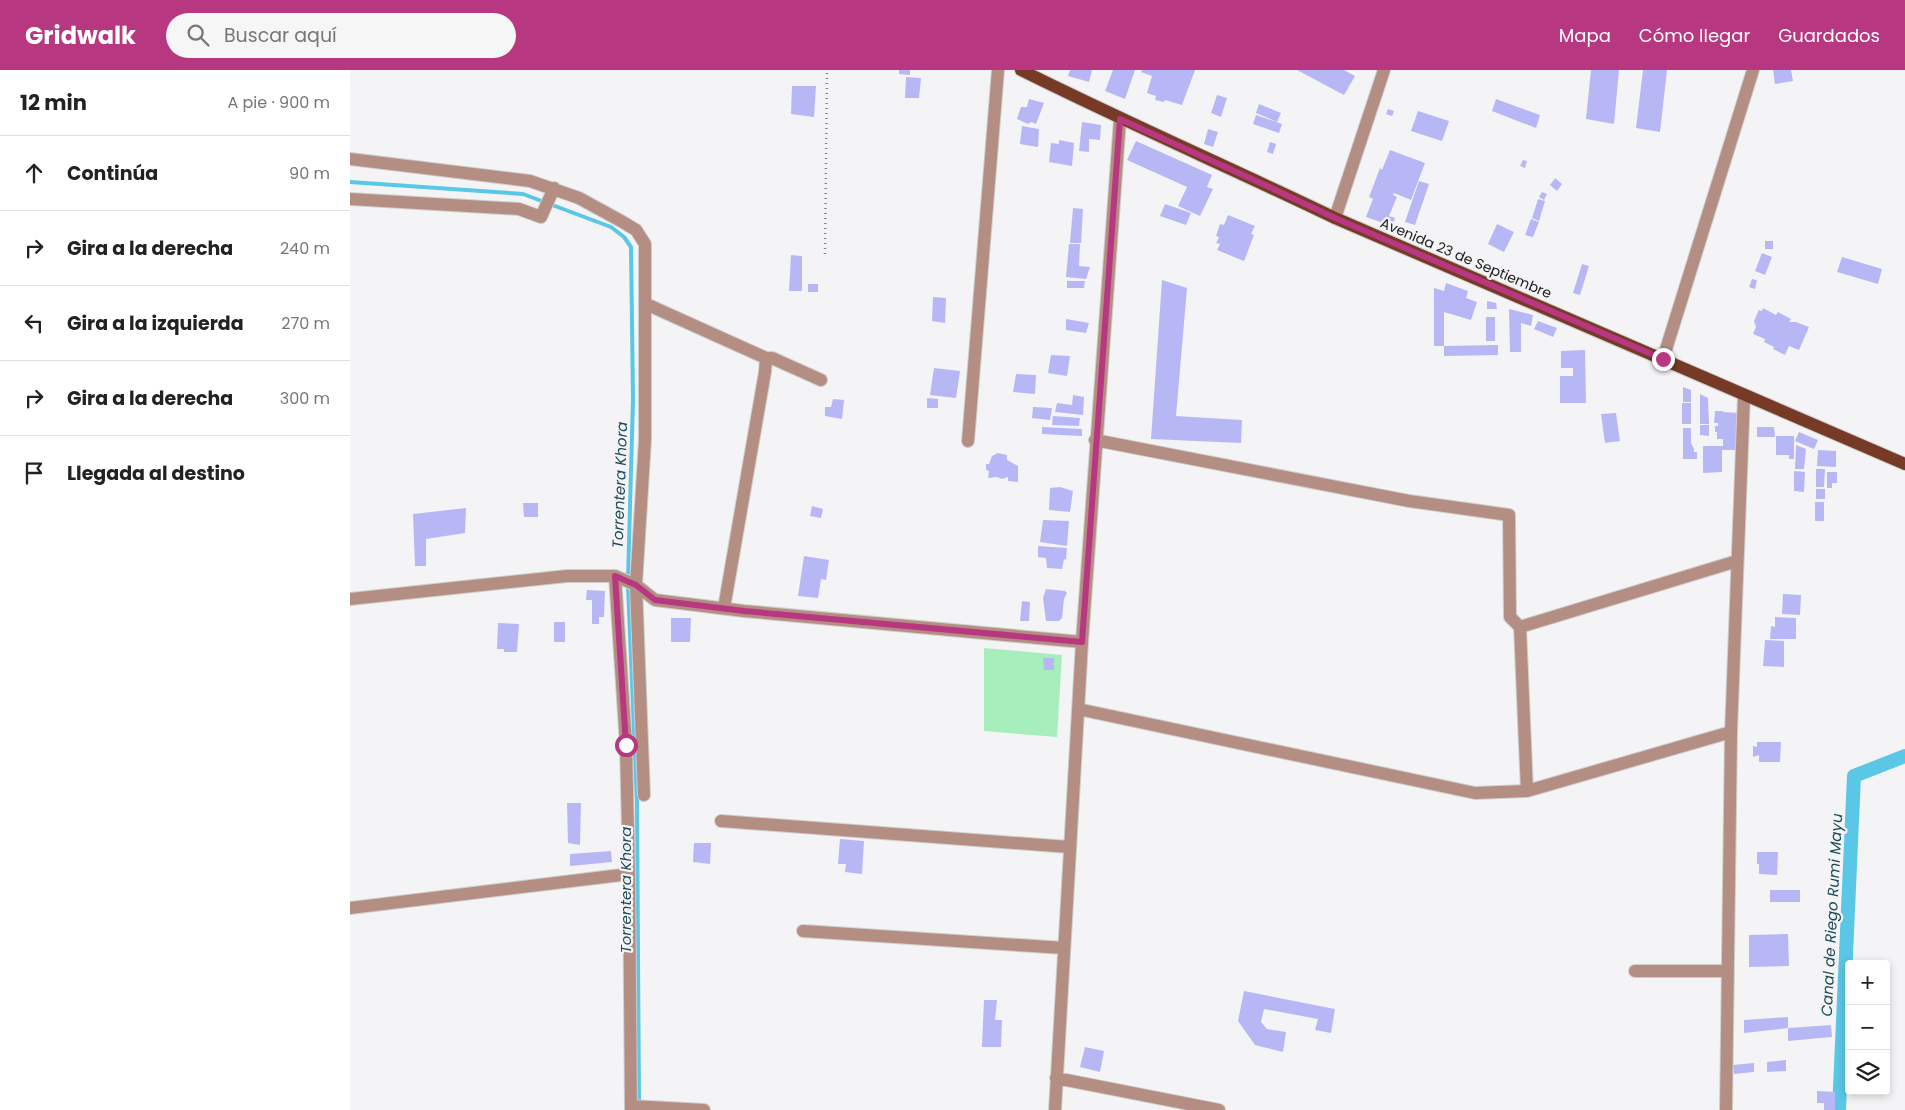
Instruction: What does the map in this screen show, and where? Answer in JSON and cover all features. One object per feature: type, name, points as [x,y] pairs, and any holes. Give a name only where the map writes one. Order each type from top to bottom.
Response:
[{"type":"main road","name":"Avenida 23 de Septiembre","points":[[1020,70],[1120,119],[1335,218],[1905,464]]},
{"type":"street","points":[[968,441],[998,70]]},
{"type":"street","points":[[1335,218],[1384,70]]},
{"type":"street","points":[[1663,359],[1753,70]]},
{"type":"street","points":[[1055,1110],[1095,440],[1120,119]]},
{"type":"street","points":[[350,159],[530,181],[579,198],[636,230],[645,244],[645,440],[636,585],[644,795]]},
{"type":"street","points":[[350,199],[519,209],[541,217],[554,188]]},
{"type":"street","points":[[646,304],[766,358],[772,358],[821,380]]},
{"type":"street","points":[[724,608],[766,358]]},
{"type":"street","points":[[1726,1110],[1731,732],[1736,561],[1744,396]]},
{"type":"street","points":[[1095,440],[1409,501],[1509,515],[1510,617],[1520,627],[1527,791]]},
{"type":"street","points":[[1520,627],[1736,561]]},
{"type":"street","points":[[350,599],[567,576],[615,576],[636,585],[655,600],[1082,642]]},
{"type":"street","points":[[615,576],[626,745],[631,1108],[704,1110]]},
{"type":"street","points":[[1078,709],[1475,793],[1527,791],[1731,732]]},
{"type":"street","points":[[721,821],[1070,847]]},
{"type":"street","points":[[350,908],[629,874]]},
{"type":"street","points":[[803,931],[1064,948]]},
{"type":"street","points":[[1635,971],[1728,971]]},
{"type":"street","points":[[1056,1078],[1219,1110]]},
{"type":"path","points":[[825,254],[827,70]]},
{"type":"green space","points":[[984,648],[1062,655],[1057,737],[984,731]]},
{"type":"building","points":[[899,70],[910,70],[910,75],[899,74]]},
{"type":"building","points":[[1070,70],[1092,70],[1089,82],[1068,76]]},
{"type":"building","points":[[1113,70],[1135,70],[1125,99],[1105,91]]},
{"type":"building","points":[[1142,70],[1195,70],[1182,105],[1165,100],[1164,102],[1155,100],[1156,96],[1147,93],[1152,76],[1141,72]]},
{"type":"building","points":[[1297,70],[1344,70],[1355,76],[1344,95]]},
{"type":"building","points":[[1591,70],[1619,70],[1614,124],[1586,119]]},
{"type":"building","points":[[1643,70],[1667,70],[1660,132],[1636,128]]},
{"type":"building","points":[[1773,70],[1791,70],[1793,81],[1775,84]]},
{"type":"building","points":[[906,77],[921,78],[919,98],[905,98]]},
{"type":"building","points":[[792,86],[816,86],[814,117],[791,114]]},
{"type":"building","points":[[1217,95],[1227,98],[1221,117],[1211,113]]},
{"type":"building","points":[[1029,99],[1044,103],[1036,124],[1031,122],[1028,124],[1017,119],[1021,107],[1027,107]]},
{"type":"building","points":[[1496,99],[1540,115],[1536,128],[1492,111]]},
{"type":"building","points":[[1259,104],[1281,113],[1277,122],[1256,113]]},
{"type":"building","points":[[1388,109],[1394,111],[1392,116],[1386,114]]},
{"type":"building","points":[[1418,111],[1449,121],[1442,141],[1411,131]]},
{"type":"building","points":[[1256,115],[1282,124],[1279,133],[1253,124]]},
{"type":"building","points":[[1082,122],[1101,125],[1100,140],[1089,139],[1089,152],[1079,151]]},
{"type":"building","points":[[1022,126],[1039,129],[1038,147],[1020,144]]},
{"type":"building","points":[[1208,129],[1218,132],[1213,147],[1204,144]]},
{"type":"building","points":[[1059,140],[1074,143],[1072,166],[1049,162],[1051,143],[1059,144]]},
{"type":"building","points":[[1136,141],[1212,175],[1207,187],[1213,189],[1200,216],[1178,206],[1187,187],[1127,160]]},
{"type":"building","points":[[1270,142],[1276,144],[1273,154],[1267,152]]},
{"type":"building","points":[[1390,150],[1425,163],[1411,200],[1394,193],[1393,195],[1397,197],[1389,216],[1395,218],[1392,226],[1366,217],[1373,199],[1369,197],[1380,168],[1382,170]]},
{"type":"building","points":[[1523,160],[1527,161],[1525,168],[1520,166]]},
{"type":"building","points":[[1555,178],[1562,184],[1557,191],[1550,185]]},
{"type":"building","points":[[1419,181],[1429,184],[1415,225],[1405,222]]},
{"type":"building","points":[[1542,192],[1547,194],[1544,200],[1539,197]]},
{"type":"building","points":[[1538,199],[1545,201],[1539,221],[1532,218]]},
{"type":"building","points":[[1165,204],[1191,213],[1186,225],[1160,216]]},
{"type":"building","points":[[1073,208],[1083,209],[1081,243],[1070,243]]},
{"type":"building","points":[[1228,215],[1255,226],[1251,234],[1254,235],[1244,261],[1217,250],[1220,244],[1216,243],[1219,237],[1216,236],[1220,224],[1224,225]]},
{"type":"building","points":[[1531,219],[1539,222],[1533,237],[1525,235]]},
{"type":"building","points":[[1497,224],[1514,232],[1504,252],[1488,244]]},
{"type":"building","points":[[1765,241],[1773,241],[1773,249],[1765,249]]},
{"type":"building","points":[[1069,244],[1080,244],[1079,266],[1090,267],[1086,279],[1066,277]]},
{"type":"building","points":[[1762,253],[1772,257],[1765,275],[1755,271]]},
{"type":"building","points":[[791,255],[802,256],[802,291],[789,291]]},
{"type":"building","points":[[1842,257],[1882,269],[1878,284],[1837,272]]},
{"type":"building","points":[[1582,264],[1589,266],[1580,295],[1573,293]]},
{"type":"building","points":[[1752,279],[1757,280],[1755,289],[1749,287]]},
{"type":"building","points":[[1162,280],[1187,288],[1176,416],[1242,420],[1241,443],[1151,439]]},
{"type":"building","points":[[1067,281],[1085,281],[1084,288],[1067,288]]},
{"type":"building","points":[[1446,283],[1468,291],[1466,298],[1477,302],[1471,320],[1444,312],[1444,346],[1434,346],[1434,288],[1444,291]]},
{"type":"building","points":[[808,284],[818,284],[818,292],[808,292]]},
{"type":"building","points":[[933,297],[946,298],[945,323],[932,321]]},
{"type":"building","points":[[1487,301],[1496,303],[1497,309],[1487,309]]},
{"type":"building","points":[[1763,308],[1776,315],[1778,312],[1791,319],[1789,322],[1796,322],[1809,327],[1799,350],[1789,346],[1785,355],[1764,342],[1765,339],[1753,334],[1756,327],[1754,321],[1759,310],[1762,311]]},
{"type":"building","points":[[1509,309],[1533,315],[1531,326],[1521,323],[1521,352],[1510,352]]},
{"type":"building","points":[[1486,317],[1495,317],[1495,341],[1486,341]]},
{"type":"building","points":[[1066,319],[1089,323],[1086,333],[1066,330]]},
{"type":"building","points":[[1538,321],[1557,328],[1553,337],[1534,329]]},
{"type":"building","points":[[1498,345],[1498,355],[1444,356],[1444,346]]},
{"type":"building","points":[[1585,350],[1586,403],[1560,403],[1560,376],[1573,376],[1573,368],[1561,368],[1561,351]]},
{"type":"building","points":[[1051,355],[1070,356],[1067,376],[1048,373]]},
{"type":"building","points":[[934,368],[960,371],[956,398],[930,395]]},
{"type":"building","points":[[1016,374],[1036,375],[1035,394],[1013,392]]},
{"type":"building","points":[[1683,387],[1691,390],[1691,402],[1683,402]]},
{"type":"building","points":[[1700,394],[1708,398],[1709,424],[1700,424]]},
{"type":"building","points":[[1073,395],[1084,397],[1083,415],[1055,412],[1057,403],[1072,405]]},
{"type":"building","points":[[927,398],[938,399],[938,408],[927,408]]},
{"type":"building","points":[[833,399],[844,400],[842,419],[825,416],[825,407],[831,407]]},
{"type":"building","points":[[1682,403],[1691,403],[1691,424],[1682,424]]},
{"type":"building","points":[[1033,407],[1052,408],[1050,420],[1032,418]]},
{"type":"building","points":[[1715,411],[1723,411],[1722,426],[1723,412],[1739,413],[1739,450],[1722,450],[1722,472],[1703,473],[1703,446],[1723,446],[1723,439],[1717,439],[1717,432],[1715,432],[1715,426],[1718,426],[1718,423],[1714,423]]},
{"type":"building","points":[[1616,413],[1620,441],[1605,443],[1601,414]]},
{"type":"building","points":[[1053,416],[1080,418],[1079,426],[1052,425]]},
{"type":"building","points":[[1700,425],[1709,425],[1709,436],[1700,435]]},
{"type":"building","points":[[1042,427],[1082,429],[1082,436],[1042,434]]},
{"type":"building","points":[[1757,427],[1774,427],[1775,437],[1757,437]]},
{"type":"building","points":[[1683,428],[1691,428],[1691,443],[1694,452],[1697,452],[1697,459],[1683,459]]},
{"type":"building","points":[[1799,432],[1818,440],[1814,449],[1795,441]]},
{"type":"building","points":[[1776,436],[1794,436],[1794,459],[1789,459],[1789,455],[1776,455]]},
{"type":"building","points":[[1796,445],[1806,449],[1804,469],[1795,469]]},
{"type":"building","points":[[1818,450],[1836,451],[1836,467],[1817,466]]},
{"type":"building","points":[[998,453],[1007,455],[1007,460],[1018,466],[1018,482],[1008,481],[1008,477],[1002,479],[997,477],[988,478],[989,471],[986,470],[986,464],[989,464],[992,456]]},
{"type":"building","points":[[1816,469],[1825,469],[1824,487],[1816,487]]},
{"type":"building","points":[[1794,471],[1805,472],[1804,492],[1794,491]]},
{"type":"building","points":[[1827,472],[1837,472],[1837,483],[1832,483],[1832,488],[1827,488]]},
{"type":"building","points":[[1060,487],[1073,491],[1070,512],[1049,510],[1050,488]]},
{"type":"building","points":[[1816,489],[1825,489],[1825,499],[1816,499]]},
{"type":"building","points":[[1815,502],[1824,502],[1824,521],[1815,521]]},
{"type":"building","points":[[523,503],[538,503],[538,517],[524,517]]},
{"type":"building","points":[[812,506],[823,509],[821,518],[810,516]]},
{"type":"building","points":[[466,508],[465,533],[426,539],[426,566],[415,566],[413,514]]},
{"type":"building","points":[[1043,520],[1069,521],[1067,546],[1040,542]]},
{"type":"building","points":[[1038,546],[1067,548],[1066,560],[1064,559],[1062,569],[1047,568],[1046,558],[1038,557]]},
{"type":"building","points":[[804,556],[829,560],[826,580],[821,579],[818,598],[798,596]]},
{"type":"building","points":[[1046,589],[1065,591],[1067,593],[1064,599],[1062,618],[1059,621],[1046,621],[1043,598]]},
{"type":"building","points":[[587,590],[605,591],[604,617],[599,617],[599,624],[592,624],[592,600],[586,600]]},
{"type":"building","points":[[1783,594],[1801,595],[1800,615],[1782,614]]},
{"type":"building","points":[[1022,601],[1030,602],[1029,621],[1020,621]]},
{"type":"building","points":[[1775,617],[1796,618],[1796,639],[1770,639],[1771,626],[1775,627]]},
{"type":"building","points":[[671,618],[691,618],[690,642],[671,642]]},
{"type":"building","points":[[554,622],[565,622],[565,642],[554,642]]},
{"type":"building","points":[[498,623],[519,624],[517,652],[504,652],[504,649],[497,649]]},
{"type":"building","points":[[1765,640],[1784,641],[1784,667],[1763,666]]},
{"type":"building","points":[[1043,658],[1054,658],[1054,670],[1044,670]]},
{"type":"building","points":[[1757,742],[1781,742],[1780,762],[1759,762],[1759,755],[1753,757],[1753,746],[1757,747]]},
{"type":"building","points":[[567,803],[581,803],[580,845],[568,843]]},
{"type":"building","points":[[840,839],[864,841],[862,874],[845,872],[846,864],[838,864]]},
{"type":"building","points":[[694,843],[711,843],[710,864],[693,862]]},
{"type":"building","points":[[611,851],[612,862],[570,866],[570,854]]},
{"type":"building","points":[[1757,852],[1778,852],[1777,875],[1759,874]]},
{"type":"building","points":[[1770,890],[1800,890],[1800,902],[1770,902]]},
{"type":"building","points":[[1788,934],[1789,966],[1749,967],[1749,935]]},
{"type":"building","points":[[1244,991],[1335,1009],[1331,1033],[1315,1030],[1318,1019],[1264,1009],[1261,1022],[1267,1029],[1286,1032],[1283,1052],[1255,1045],[1238,1021]]},
{"type":"building","points":[[984,1000],[997,1000],[995,1020],[1002,1020],[1001,1047],[982,1047]]},
{"type":"building","points":[[1788,1017],[1788,1028],[1744,1033],[1744,1020]]},
{"type":"building","points":[[1831,1025],[1832,1037],[1788,1041],[1788,1028]]},
{"type":"building","points":[[1085,1047],[1104,1051],[1100,1072],[1080,1067]]},
{"type":"building","points":[[1786,1060],[1786,1071],[1767,1072],[1767,1062]]},
{"type":"building","points":[[1754,1063],[1754,1072],[1734,1074],[1733,1065]]},
{"type":"building","points":[[1817,1091],[1835,1092],[1835,1110],[1824,1110],[1824,1103],[1817,1103]]},
{"type":"waterway","name":"Torrentera Khora","points":[[350,182],[523,194],[611,227],[624,237],[631,247],[633,399],[628,579]]},
{"type":"waterway","name":"Torrentera Khora","points":[[628,586],[637,803],[639,1103]]},
{"type":"waterway","name":"Canal de Riego Rumi Mayu","points":[[1839,1110],[1854,776],[1905,756]]},
{"type":"route","points":[[626,745],[615,576],[636,585],[655,600],[744,611],[1082,642],[1095,440],[1120,119],[1335,218],[1663,359]]}]
